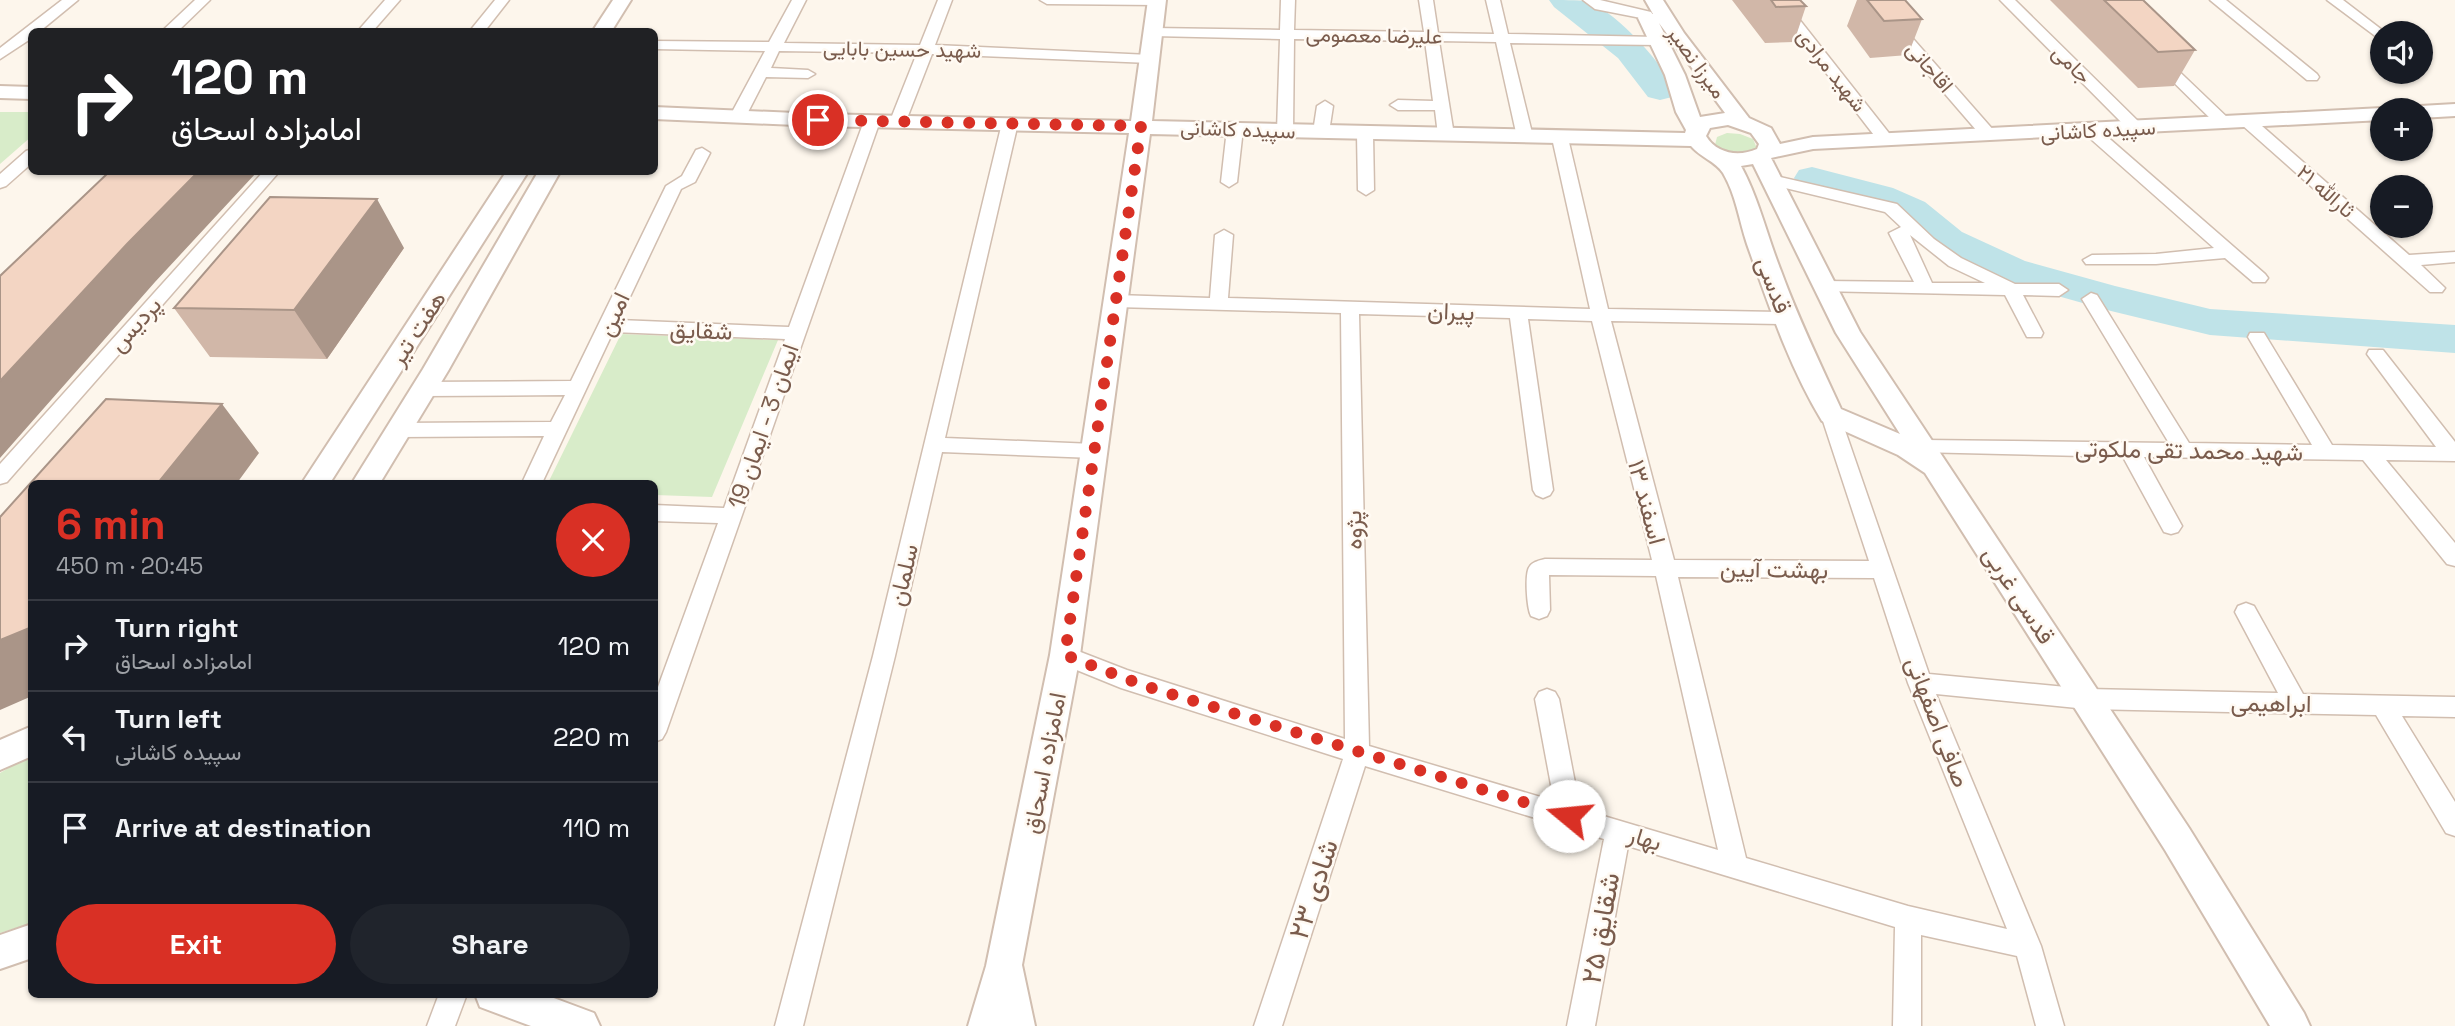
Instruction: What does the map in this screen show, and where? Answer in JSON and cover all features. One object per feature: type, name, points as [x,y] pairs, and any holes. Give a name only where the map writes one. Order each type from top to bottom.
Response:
[{"type":"street","points":[[35,28],[71,0]]},
{"type":"street","points":[[172,28],[203,0]]},
{"type":"street","points":[[368,28],[393,0]]},
{"type":"street","points":[[479,28],[502,0]]},
{"type":"street","points":[[604,28],[622,0]]},
{"type":"street","points":[[622,28],[640,0]]},
{"type":"street","points":[[738,116],[799,0]]},
{"type":"street","points":[[898,121],[945,0]]},
{"type":"street","points":[[1047,0],[1157,1]]},
{"type":"street","points":[[1285,131],[1288,0]]},
{"type":"street","points":[[1426,0],[1446,135]]},
{"type":"street","points":[[1493,0],[1525,137]]},
{"type":"street","points":[[1590,0],[1600,6],[1654,20]]},
{"type":"street","name":"شهید مرادی","points":[[1777,0],[1886,140]]},
{"type":"street","name":"اقاجانی","points":[[1871,0],[1989,135]]},
{"type":"street","name":"جامی","points":[[2007,0],[2136,128]]},
{"type":"street","points":[[2217,0],[2312,76]]},
{"type":"street","points":[[2334,0],[2370,28]]},
{"type":"street","name":"امامزاده اسحاق","points":[[1016,1026],[1004,965],[1065,655],[1157,1]]},
{"type":"street","name":"علیرضا معصومی","points":[[1151,46],[1286,34],[1595,39],[1654,20]]},
{"type":"street","name":"میرزا نصیر","points":[[1654,20],[1751,125]]},
{"type":"street","name":"میرزا نصیر","points":[[1654,20],[1696,134]]},
{"type":"street","points":[[0,55],[28,33]]},
{"type":"street","points":[[1063,55],[1066,39]]},
{"type":"street","name":"شهید حسین بابایی","points":[[658,46],[928,49],[1063,55],[1151,46]]},
{"type":"street","points":[[2147,48],[2224,123]]},
{"type":"street","points":[[761,72],[808,75]]},
{"type":"street","points":[[0,92],[28,93]]},
{"type":"street","points":[[1398,105],[1441,106]]},
{"type":"street","points":[[1321,132],[1325,106]]},
{"type":"street","points":[[0,107],[28,108]]},
{"type":"street","points":[[2433,111],[2455,110]]},
{"type":"street","name":"سپیده کاشانی","points":[[658,114],[1560,138],[1696,134],[1714,120],[1751,125],[1813,143]]},
{"type":"street","name":"سپیده کاشانی","points":[[1719,157],[1741,160],[1813,143],[2370,115]]},
{"type":"street","name":"ایمان 3 - ایمان 19","points":[[658,721],[872,121]]},
{"type":"street","name":"ثارالله ۲۱","points":[[2248,122],[2436,288]]},
{"type":"street","name":"سلمان","points":[[789,1026],[884,656],[1010,123]]},
{"type":"street","name":"قدسی غربی","points":[[1751,125],[1769,139],[1770,144],[1763,155],[1771,180],[1848,333],[2177,839],[2291,1026]]},
{"type":"street","points":[[1228,182],[1236,129]]},
{"type":"street","points":[[2090,130],[2259,278]]},
{"type":"street","points":[[1365,134],[1366,190]]},
{"type":"street","name":"قدسی","points":[[1696,134],[1709,152],[1731,168],[1744,194],[1757,239],[1786,318],[1831,415]]},
{"type":"street","name":"اسفند ۱۳","points":[[1560,138],[1600,315],[1665,568],[1735,866]]},
{"type":"street","name":"امین","points":[[533,480],[674,186],[689,179],[702,153]]},
{"type":"street","points":[[0,183],[28,158]]},
{"type":"street","name":"پردیس","points":[[0,477],[268,175]]},
{"type":"street","name":"هفت تیر","points":[[318,480],[515,175]]},
{"type":"street","name":"هفت تیر","points":[[368,480],[548,175]]},
{"type":"street","points":[[1771,180],[1891,208],[1912,229],[1955,262],[2011,289],[2034,333]]},
{"type":"street","points":[[1912,229],[1898,233],[1926,288]]},
{"type":"street","points":[[1219,304],[1224,235]]},
{"type":"street","points":[[2092,260],[2156,259],[2229,252]]},
{"type":"street","points":[[2405,261],[2455,257]]},
{"type":"street","points":[[1824,287],[2059,290]]},
{"type":"street","points":[[2091,299],[2183,450]]},
{"type":"street","name":"پیران","points":[[1116,300],[1518,313],[1786,318]]},
{"type":"street","name":"پژوه","points":[[1350,308],[1357,752]]},
{"type":"street","points":[[1518,313],[1543,490]]},
{"type":"street","name":"شقایق","points":[[607,326],[796,333]]},
{"type":"street","points":[[2257,337],[2326,452]]},
{"type":"street","points":[[2375,354],[2454,454]]},
{"type":"street","points":[[424,389],[578,388]]},
{"type":"street","points":[[1831,415],[1931,458]]},
{"type":"street","name":"صافی اصفهانی","points":[[1831,415],[1920,683],[2028,946],[2050,1026]]},
{"type":"street","points":[[399,430],[558,429]]},
{"type":"street","points":[[934,444],[1094,451]]},
{"type":"street","points":[[2129,449],[2171,526]]},
{"type":"street","name":"شهید محمد تقی ملکوتی","points":[[1931,458],[2129,449],[2454,454]]},
{"type":"street","points":[[2369,453],[2455,558]]},
{"type":"street","points":[[658,513],[732,516]]},
{"type":"street","name":"بهشت آیین","points":[[1539,610],[1538,570],[1545,567],[1883,570]]},
{"type":"street","points":[[2246,612],[2296,704]]},
{"type":"street","name":"بهار","points":[[1065,655],[1121,678],[1357,752],[1908,919],[2028,946]]},
{"type":"street","name":"ابراهیمی","points":[[1920,683],[2087,699],[2455,707]]},
{"type":"street","points":[[1547,699],[1569,816]]},
{"type":"street","points":[[2383,706],[2455,825]]},
{"type":"street","name":"شادی ۲۳","points":[[1268,1026],[1357,752]]},
{"type":"street","name":"شقایق ۲۵","points":[[1581,1026],[1618,830]]},
{"type":"street","points":[[1907,1026],[1908,919]]},
{"type":"street","points":[[0,953],[28,942]]},
{"type":"street","points":[[988,1026],[1004,965]]},
{"type":"street","points":[[441,1026],[452,998]]},
{"type":"street","points":[[504,998],[581,1026]]},
{"type":"green space","points":[[0,112],[28,112],[28,140],[0,164]]},
{"type":"green space","points":[[1727,133],[1753,139],[1758,151],[1746,154],[1725,152],[1715,145],[1717,137]]},
{"type":"green space","points":[[621,334],[778,340],[712,497],[658,495],[658,480],[549,480]]},
{"type":"green space","points":[[28,757],[28,924],[0,933],[0,773]]},
{"type":"building","points":[[1771,0],[1800,0],[1806,6],[1776,7]]},
{"type":"building","points":[[1867,0],[1905,0],[1922,19],[1884,21]]},
{"type":"building","points":[[2104,0],[2143,0],[2195,50],[2158,52]]},
{"type":"building","points":[[106,175],[195,175],[0,381],[0,276]]},
{"type":"building","points":[[270,197],[377,199],[294,310],[174,308]]},
{"type":"building","points":[[106,399],[222,404],[160,480],[33,480]]},
{"type":"building","points":[[28,486],[28,629],[0,640],[0,517]]},
{"type":"waterway","points":[[1565,0],[1630,51],[1660,90]]},
{"type":"waterway","points":[[1812,178],[1880,196],[1912,210],[1948,240],[2011,270],[2111,298],[2210,322],[2455,339]]},
{"type":"route","points":[[818,120],[1141,126],[1065,655],[1121,678],[1288,732],[1569,816]]}]
